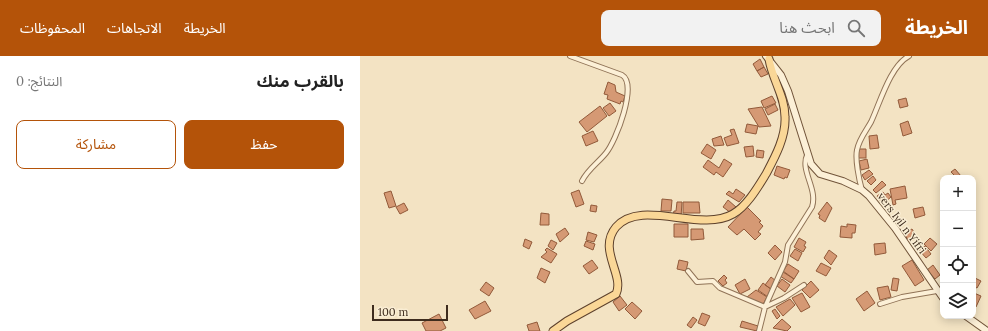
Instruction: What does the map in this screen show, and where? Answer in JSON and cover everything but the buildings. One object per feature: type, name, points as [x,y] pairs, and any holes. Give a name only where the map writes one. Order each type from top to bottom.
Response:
[{"type":"main road","name":"vers Iγil n Yifri","points":[[768,57],[781,75],[788,91],[811,164],[820,174],[843,181],[862,190],[884,213],[920,263],[940,294]]},
{"type":"main road","points":[[553,331],[567,321],[616,294],[618,284],[612,266],[610,243],[612,234],[622,222],[634,217],[644,216],[664,216],[698,221],[716,220],[735,213],[751,196],[772,163],[785,129],[784,107],[770,69],[768,57]]},
{"type":"main road","points":[[970,319],[987,331]]},
{"type":"street","points":[[570,56],[626,77],[629,86],[616,137],[606,153],[589,169],[582,181]]},
{"type":"street","points":[[862,190],[856,155],[858,145],[870,124],[893,72],[902,61],[910,56]]},
{"type":"street","points":[[759,331],[765,308],[785,262],[788,246],[814,201],[812,186],[805,160],[808,155]]},
{"type":"street","points":[[688,271],[697,282],[714,282],[720,288],[765,308]]},
{"type":"street","points":[[765,308],[804,285]]},
{"type":"street","points":[[880,304],[902,296],[937,291]]}]
